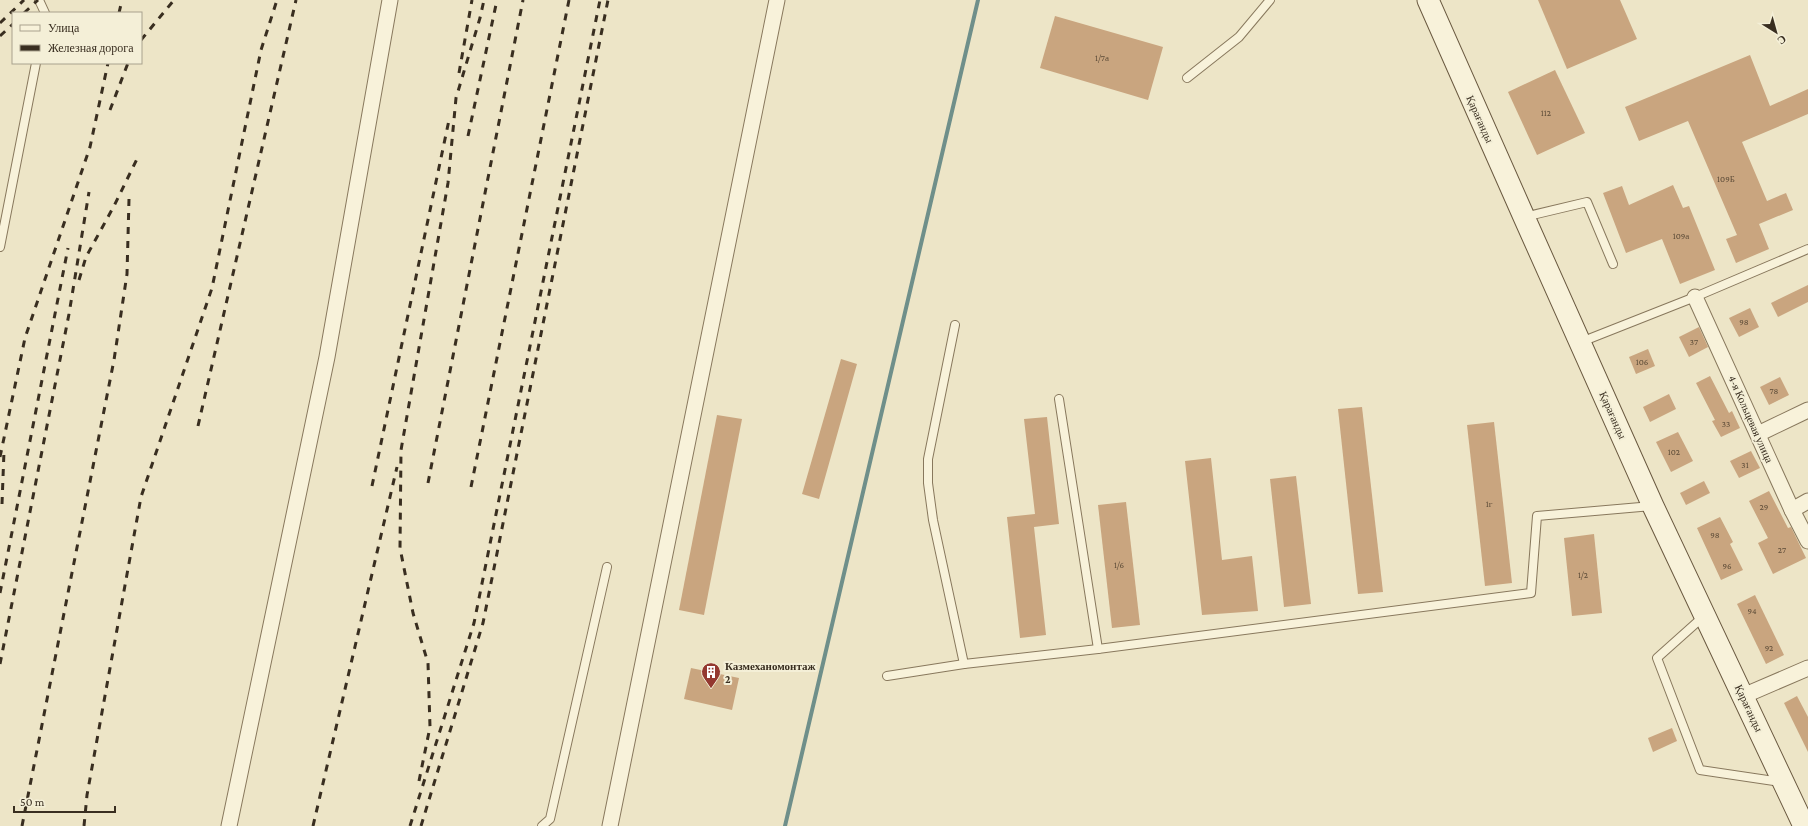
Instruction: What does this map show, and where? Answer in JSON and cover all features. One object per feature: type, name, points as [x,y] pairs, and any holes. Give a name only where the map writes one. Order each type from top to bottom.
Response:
[{"type":"main road","name":"Қарағанды","points":[[1428,0],[1653,506],[1804,826]]},
{"type":"street","points":[[229,826],[327,357],[390,0]]},
{"type":"street","points":[[610,826],[777,0]]},
{"type":"street","name":"4-я Кольцевая улица","points":[[1695,297],[1792,510],[1808,541]]},
{"type":"street","points":[[1758,434],[1808,410]]},
{"type":"street","points":[[1792,510],[1808,502]]},
{"type":"street","points":[[1743,696],[1808,668]]},
{"type":"lane","points":[[39,0],[45,12]]},
{"type":"lane","points":[[1187,78],[1239,37],[1270,0]]},
{"type":"lane","points":[[0,247],[36,64]]},
{"type":"lane","points":[[1524,217],[1587,202],[1613,264]]},
{"type":"lane","points":[[1581,342],[1695,297],[1808,248]]},
{"type":"lane","points":[[956,324],[928,459],[928,483],[933,520],[964,664]]},
{"type":"lane","points":[[1059,399],[1098,649]]},
{"type":"lane","points":[[887,676],[964,664],[1098,649],[1531,593],[1537,516],[1653,506]]},
{"type":"lane","points":[[542,826],[550,819],[607,567]]},
{"type":"lane","points":[[1704,615],[1657,658],[1700,770],[1784,782]]},
{"type":"building","points":[[1538,0],[1620,0],[1637,39],[1567,69]]},
{"type":"building","points":[[1055,16],[1163,47],[1148,100],[1040,68]]},
{"type":"building","points":[[1750,55],[1770,106],[1808,89],[1808,114],[1742,142],[1767,201],[1786,193],[1793,210],[1759,224],[1769,249],[1736,263],[1726,239],[1737,235],[1688,121],[1639,141],[1625,107]]},
{"type":"building","points":[[1555,70],[1585,133],[1537,155],[1508,92]]},
{"type":"building","points":[[1673,185],[1683,208],[1689,206],[1715,270],[1680,284],[1662,239],[1626,253],[1603,193],[1622,186],[1629,205]]},
{"type":"building","points":[[1808,285],[1808,302],[1778,317],[1771,303]]},
{"type":"building","points":[[1750,308],[1759,327],[1739,337],[1729,318]]},
{"type":"building","points":[[1699,327],[1708,347],[1689,357],[1679,337]]},
{"type":"building","points":[[1648,349],[1655,366],[1636,374],[1629,357]]},
{"type":"building","points":[[841,359],[857,364],[819,499],[802,494]]},
{"type":"building","points":[[1710,376],[1729,413],[1732,411],[1740,428],[1721,437],[1712,421],[1715,420],[1696,383]]},
{"type":"building","points":[[1780,377],[1789,395],[1769,405],[1760,387]]},
{"type":"building","points":[[1669,394],[1676,409],[1650,422],[1643,407]]},
{"type":"building","points":[[1362,407],[1383,592],[1358,594],[1338,409]]},
{"type":"building","points":[[717,415],[742,419],[704,615],[679,610]]},
{"type":"building","points":[[1047,417],[1059,524],[1034,527],[1046,635],[1020,638],[1007,517],[1035,514],[1024,419]]},
{"type":"building","points":[[1494,422],[1512,583],[1485,586],[1467,425]]},
{"type":"building","points":[[1678,432],[1693,461],[1671,472],[1656,442]]},
{"type":"building","points":[[1751,451],[1760,468],[1739,478],[1730,461]]},
{"type":"building","points":[[1211,458],[1222,560],[1252,556],[1258,611],[1202,615],[1185,461]]},
{"type":"building","points":[[1296,476],[1311,604],[1284,607],[1270,479]]},
{"type":"building","points":[[1704,481],[1710,493],[1686,505],[1680,493]]},
{"type":"building","points":[[1769,491],[1788,528],[1791,527],[1806,558],[1773,574],[1758,543],[1768,538],[1749,501]]},
{"type":"building","points":[[1126,502],[1140,625],[1112,628],[1098,505]]},
{"type":"building","points":[[1720,517],[1733,542],[1730,544],[1743,570],[1721,580],[1697,528]]},
{"type":"building","points":[[1594,534],[1602,613],[1572,616],[1564,538]]},
{"type":"building","points":[[1755,595],[1784,655],[1766,664],[1737,604]]},
{"type":"building","name":"Казмеханомонтаж 2","points":[[691,668],[739,678],[732,710],[684,699]]},
{"type":"building","points":[[1797,696],[1808,717],[1808,752],[1784,703]]},
{"type":"building","points":[[1672,728],[1677,741],[1653,752],[1648,738]]},
{"type":"waterway","points":[[785,826],[978,0]]},
{"type":"railway","points":[[0,23],[24,0]]},
{"type":"railway","points":[[25,12],[38,0]]},
{"type":"railway","points":[[119,12],[122,0]]},
{"type":"railway","points":[[142,39],[174,0]]},
{"type":"railway","points":[[84,826],[87,795],[141,497],[212,288],[261,50],[277,0]]},
{"type":"railway","points":[[198,426],[296,0]]},
{"type":"railway","points":[[459,73],[472,0]]},
{"type":"railway","points":[[419,781],[430,727],[428,663],[413,613],[400,548],[401,450],[448,183],[456,98],[484,0]]},
{"type":"railway","points":[[468,136],[497,0]]},
{"type":"railway","points":[[428,483],[523,0]]},
{"type":"railway","points":[[471,487],[569,0]]},
{"type":"railway","points":[[410,826],[474,623],[600,0]]},
{"type":"railway","points":[[421,826],[483,623],[608,0]]},
{"type":"railway","points":[[0,36],[12,25]]},
{"type":"railway","points":[[0,457],[25,338],[90,147],[108,64]]},
{"type":"railway","points":[[110,110],[128,64]]},
{"type":"railway","points":[[372,486],[449,120]]},
{"type":"railway","points":[[79,280],[86,257],[114,206],[137,159]]},
{"type":"railway","points":[[0,664],[69,314],[89,192]]},
{"type":"railway","points":[[22,826],[114,360],[127,274],[129,199]]},
{"type":"railway","points":[[0,593],[68,248]]},
{"type":"railway","points":[[2,504],[4,451]]},
{"type":"railway","points":[[313,826],[397,467]]},
{"type":"place","name":"Казмеханомонтаж 2","points":[[711,689]]}]
